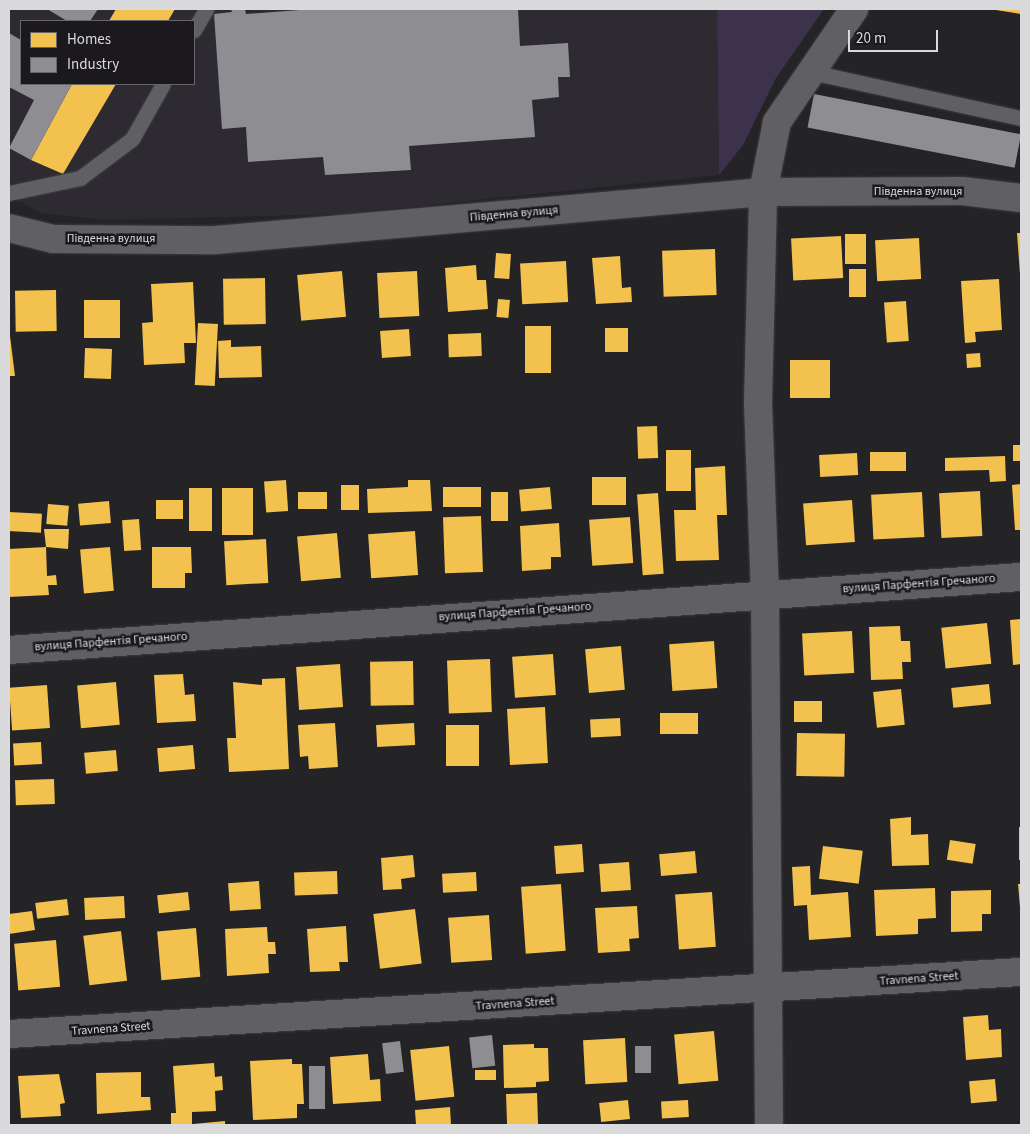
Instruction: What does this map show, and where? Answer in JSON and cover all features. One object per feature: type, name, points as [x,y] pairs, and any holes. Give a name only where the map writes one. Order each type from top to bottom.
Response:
[{"type":"street","points":[[769,1125],[765,594],[758,403],[763,192],[777,122],[854,9]]},
{"type":"street","name":"Південна вулиця","points":[[9,228],[54,239],[216,240],[763,192],[962,191],[1021,198]]},
{"type":"street","name":"вулиця Парфентія Гречаного","points":[[9,650],[1021,577]]},
{"type":"street","name":"Travnena Street","points":[[9,1034],[769,989],[1021,972]]},
{"type":"lane","points":[[195,28],[206,9]]},
{"type":"lane","points":[[811,72],[1021,118]]},
{"type":"lane","points":[[9,193],[80,178],[132,139],[162,85]]},
{"type":"shaded area","points":[[9,9],[717,9],[719,175],[341,214],[108,220],[41,213],[9,195]]},
{"type":"shaded area","points":[[717,9],[824,9],[776,78],[743,145],[719,175]]},
{"type":"building: Homes","points":[[116,9],[175,9],[169,20],[110,20]]},
{"type":"building: Homes","points":[[1021,9],[1021,14],[996,10]]},
{"type":"building: Homes","points":[[71,85],[115,85],[63,174],[31,160]]},
{"type":"building: Homes","points":[[1017,233],[1021,233],[1021,274],[1020,274]]},
{"type":"building: Homes","points":[[845,234],[866,234],[866,264],[845,264]]},
{"type":"building: Homes","points":[[841,236],[843,278],[793,281],[791,239]]},
{"type":"building: Homes","points":[[919,238],[921,279],[877,281],[875,240]]},
{"type":"building: Homes","points":[[715,249],[717,295],[664,297],[662,251]]},
{"type":"building: Homes","points":[[496,253],[511,254],[509,279],[494,278]]},
{"type":"building: Homes","points":[[620,256],[622,288],[631,287],[632,302],[596,304],[592,258]]},
{"type":"building: Homes","points":[[566,261],[568,302],[522,304],[520,263]]},
{"type":"building: Homes","points":[[476,265],[477,280],[486,280],[488,309],[448,312],[445,268]]},
{"type":"building: Homes","points":[[849,269],[866,269],[866,297],[849,297]]},
{"type":"building: Homes","points":[[342,271],[346,317],[301,321],[297,275]]},
{"type":"building: Homes","points":[[417,271],[419,316],[379,318],[377,273]]},
{"type":"building: Homes","points":[[265,278],[266,324],[224,325],[223,279]]},
{"type":"building: Homes","points":[[999,279],[1002,330],[975,332],[976,342],[965,343],[961,281]]},
{"type":"building: Homes","points":[[193,282],[196,343],[184,343],[185,363],[144,365],[142,323],[153,322],[151,284]]},
{"type":"building: Homes","points":[[56,290],[57,331],[16,332],[15,291]]},
{"type":"building: Homes","points":[[498,299],[510,300],[508,318],[496,317]]},
{"type":"building: Homes","points":[[84,300],[120,300],[120,338],[84,338]]},
{"type":"building: Homes","points":[[906,301],[909,341],[887,342],[884,303]]},
{"type":"building: Homes","points":[[198,323],[218,324],[215,386],[195,385]]},
{"type":"building: Homes","points":[[525,326],[551,326],[551,373],[525,373]]},
{"type":"building: Homes","points":[[9,328],[15,376],[9,376]]},
{"type":"building: Homes","points":[[605,328],[628,328],[628,352],[605,352]]},
{"type":"building: Homes","points":[[409,329],[411,356],[382,358],[380,331]]},
{"type":"building: Homes","points":[[481,333],[482,356],[449,357],[448,334]]},
{"type":"building: Homes","points":[[231,340],[231,347],[261,346],[262,377],[219,378],[218,341]]},
{"type":"building: Homes","points":[[85,348],[112,349],[111,379],[84,378]]},
{"type":"building: Homes","points":[[980,353],[981,367],[967,368],[966,354]]},
{"type":"building: Homes","points":[[790,360],[830,360],[830,398],[790,398]]},
{"type":"building: Homes","points":[[657,426],[658,458],[638,459],[637,427]]},
{"type":"building: Homes","points":[[1013,445],[1021,445],[1021,461],[1013,461]]},
{"type":"building: Homes","points":[[666,450],[691,450],[691,491],[666,491]]},
{"type":"building: Homes","points":[[870,452],[906,452],[906,471],[870,471]]},
{"type":"building: Homes","points":[[857,453],[858,475],[820,477],[819,455]]},
{"type":"building: Homes","points":[[1005,456],[1006,481],[990,482],[989,470],[945,471],[945,458]]},
{"type":"building: Homes","points":[[725,466],[727,515],[717,515],[719,560],[676,561],[674,510],[696,510],[695,468]]},
{"type":"building: Homes","points":[[592,477],[626,477],[626,505],[592,505]]},
{"type":"building: Homes","points":[[286,480],[288,511],[266,512],[264,482]]},
{"type":"building: Homes","points":[[408,480],[430,480],[432,511],[368,513],[367,489],[408,487]]},
{"type":"building: Homes","points":[[1021,484],[1021,530],[1015,530],[1012,485]]},
{"type":"building: Homes","points":[[341,485],[359,485],[359,510],[341,510]]},
{"type":"building: Homes","points":[[443,487],[481,487],[481,507],[443,507]]},
{"type":"building: Homes","points":[[550,487],[552,509],[521,512],[519,490]]},
{"type":"building: Homes","points":[[189,488],[212,488],[212,531],[189,531]]},
{"type":"building: Homes","points":[[222,488],[253,488],[253,535],[222,535]]},
{"type":"building: Homes","points":[[980,491],[982,536],[941,538],[939,493]]},
{"type":"building: Homes","points":[[298,492],[327,492],[327,509],[298,509]]},
{"type":"building: Homes","points":[[491,492],[508,492],[508,521],[491,521]]},
{"type":"building: Homes","points":[[922,492],[924,537],[873,540],[871,495]]},
{"type":"building: Homes","points":[[658,493],[664,574],[643,575],[637,494]]},
{"type":"building: Homes","points":[[156,500],[183,500],[183,519],[156,519]]},
{"type":"building: Homes","points":[[852,500],[855,542],[806,545],[803,503]]},
{"type":"building: Homes","points":[[109,501],[111,523],[80,526],[78,504]]},
{"type":"building: Homes","points":[[48,504],[69,506],[67,526],[46,524]]},
{"type":"building: Homes","points":[[9,512],[42,514],[41,533],[9,531]]},
{"type":"building: Homes","points":[[481,516],[483,572],[445,573],[443,517]]},
{"type":"building: Homes","points":[[630,517],[633,563],[592,566],[589,520]]},
{"type":"building: Homes","points":[[139,519],[141,550],[124,551],[122,520]]},
{"type":"building: Homes","points":[[559,523],[561,557],[551,557],[551,569],[522,571],[520,526]]},
{"type":"building: Homes","points":[[44,529],[69,529],[68,549],[46,547]]},
{"type":"building: Homes","points":[[415,531],[418,575],[371,578],[368,534]]},
{"type":"building: Homes","points":[[337,533],[341,578],[301,581],[297,536]]},
{"type":"building: Homes","points":[[266,539],[268,583],[226,585],[224,541]]},
{"type":"building: Homes","points":[[46,547],[47,576],[56,575],[57,585],[48,585],[49,595],[9,597],[9,549]]},
{"type":"building: Homes","points":[[110,547],[114,591],[84,593],[80,550]]},
{"type":"building: Homes","points":[[152,547],[191,547],[192,573],[185,573],[185,588],[152,588]]},
{"type":"building: Homes","points":[[1021,619],[1021,664],[1013,665],[1010,620]]},
{"type":"building: Homes","points":[[987,623],[991,664],[946,669],[941,628]]},
{"type":"building: Homes","points":[[900,626],[901,641],[910,641],[911,662],[902,662],[903,679],[871,680],[869,627]]},
{"type":"building: Homes","points":[[852,631],[854,673],[804,676],[802,634]]},
{"type":"building: Homes","points":[[714,641],[717,688],[672,691],[669,644]]},
{"type":"building: Homes","points":[[621,646],[625,690],[589,693],[585,649]]},
{"type":"building: Homes","points":[[553,654],[556,695],[515,698],[512,657]]},
{"type":"building: Homes","points":[[490,659],[492,712],[449,713],[447,661]]},
{"type":"building: Homes","points":[[413,661],[414,705],[371,706],[370,662]]},
{"type":"building: Homes","points":[[340,664],[343,707],[299,710],[296,667]]},
{"type":"building: Homes","points":[[183,674],[185,695],[194,694],[196,721],[157,723],[154,675]]},
{"type":"building: Homes","points":[[285,678],[289,769],[229,772],[227,738],[236,738],[233,682],[262,685],[262,679]]},
{"type":"building: Homes","points":[[116,682],[120,725],[81,728],[77,685]]},
{"type":"building: Homes","points":[[989,684],[991,704],[953,708],[951,688]]},
{"type":"building: Homes","points":[[47,685],[50,728],[12,731],[9,688]]},
{"type":"building: Homes","points":[[901,689],[905,725],[877,728],[873,692]]},
{"type":"building: Homes","points":[[794,701],[822,701],[822,722],[794,722]]},
{"type":"building: Homes","points":[[545,707],[548,763],[510,765],[507,709]]},
{"type":"building: Homes","points":[[660,713],[698,713],[698,734],[660,734]]},
{"type":"building: Homes","points":[[620,718],[621,736],[591,738],[590,720]]},
{"type":"building: Homes","points":[[335,723],[338,767],[309,769],[308,756],[300,757],[298,725]]},
{"type":"building: Homes","points":[[414,723],[415,745],[377,747],[376,725]]},
{"type":"building: Homes","points":[[446,725],[479,725],[479,766],[446,766]]},
{"type":"building: Homes","points":[[797,733],[845,734],[844,777],[796,776]]},
{"type":"building: Homes","points":[[41,742],[42,764],[14,765],[13,743]]},
{"type":"building: Homes","points":[[193,745],[195,769],[159,772],[157,748]]},
{"type":"building: Homes","points":[[116,750],[118,771],[86,774],[84,753]]},
{"type":"building: Homes","points":[[54,779],[55,804],[16,805],[15,780]]},
{"type":"building: Homes","points":[[911,817],[911,835],[928,834],[929,865],[892,866],[890,819]]},
{"type":"building: Homes","points":[[1019,827],[1021,827],[1021,860],[1019,860]]},
{"type":"building: Homes","points":[[950,840],[976,844],[973,864],[947,860]]},
{"type":"building: Homes","points":[[582,844],[584,872],[556,874],[554,846]]},
{"type":"building: Homes","points":[[823,846],[863,851],[859,884],[819,879]]},
{"type":"building: Homes","points":[[695,851],[697,873],[661,876],[659,854]]},
{"type":"building: Homes","points":[[413,855],[415,877],[401,879],[402,889],[383,890],[381,858]]},
{"type":"building: Homes","points":[[629,862],[631,890],[601,892],[599,864]]},
{"type":"building: Homes","points":[[810,866],[811,895],[848,892],[851,937],[809,940],[807,905],[794,906],[792,867]]},
{"type":"building: Homes","points":[[337,871],[338,894],[295,895],[294,873]]},
{"type":"building: Homes","points":[[476,872],[477,891],[443,893],[442,874]]},
{"type":"building: Homes","points":[[259,881],[261,909],[230,911],[228,883]]},
{"type":"building: Homes","points":[[561,884],[566,951],[526,954],[521,887]]},
{"type":"building: Homes","points":[[1018,884],[1021,884],[1021,907],[1020,907]]},
{"type":"building: Homes","points":[[935,888],[936,918],[918,919],[918,934],[876,936],[874,890]]},
{"type":"building: Homes","points":[[991,890],[991,914],[982,914],[982,931],[951,932],[951,891]]},
{"type":"building: Homes","points":[[188,892],[190,910],[159,913],[157,895]]},
{"type":"building: Homes","points":[[712,892],[716,947],[679,949],[675,895]]},
{"type":"building: Homes","points":[[124,896],[125,918],[85,920],[84,898]]},
{"type":"building: Homes","points":[[67,899],[69,915],[37,919],[35,903]]},
{"type":"building: Homes","points":[[637,906],[639,938],[629,939],[630,951],[598,953],[595,908]]},
{"type":"building: Homes","points":[[415,909],[422,964],[380,969],[373,914]]},
{"type":"building: Homes","points":[[32,911],[35,930],[9,934],[9,914]]},
{"type":"building: Homes","points":[[489,915],[492,960],[451,963],[448,918]]},
{"type":"building: Homes","points":[[346,926],[348,962],[339,962],[340,971],[310,972],[307,929]]},
{"type":"building: Homes","points":[[267,927],[268,942],[275,942],[276,954],[268,954],[269,973],[227,976],[225,929]]},
{"type":"building: Homes","points":[[196,928],[200,977],[161,980],[157,931]]},
{"type":"building: Homes","points":[[121,931],[127,981],[89,985],[83,936]]},
{"type":"building: Homes","points":[[56,940],[60,987],[18,990],[14,944]]},
{"type":"building: Homes","points":[[988,1015],[989,1030],[1001,1029],[1002,1057],[966,1060],[963,1017]]},
{"type":"building: Homes","points":[[714,1031],[718,1081],[679,1084],[674,1034]]},
{"type":"building: Homes","points":[[625,1038],[627,1082],[585,1084],[583,1040]]},
{"type":"building: Homes","points":[[534,1044],[534,1048],[548,1048],[549,1081],[536,1082],[536,1087],[504,1088],[503,1045]]},
{"type":"building: Homes","points":[[449,1046],[454,1097],[416,1101],[410,1050]]},
{"type":"building: Homes","points":[[368,1054],[370,1080],[380,1079],[381,1101],[333,1104],[330,1057]]},
{"type":"building: Homes","points":[[292,1059],[292,1064],[302,1064],[304,1104],[297,1104],[297,1118],[253,1120],[250,1061]]},
{"type":"building: Homes","points":[[214,1063],[215,1077],[222,1076],[223,1090],[215,1091],[216,1111],[192,1112],[192,1125],[171,1125],[171,1113],[176,1113],[173,1066]]},
{"type":"building: Homes","points":[[475,1070],[496,1070],[496,1080],[475,1080]]},
{"type":"building: Homes","points":[[141,1072],[141,1097],[150,1097],[151,1110],[97,1114],[96,1073]]},
{"type":"building: Homes","points":[[59,1074],[65,1103],[60,1104],[61,1116],[21,1118],[18,1076]]},
{"type":"building: Homes","points":[[995,1079],[997,1101],[971,1103],[969,1081]]},
{"type":"building: Homes","points":[[537,1093],[538,1125],[507,1125],[506,1094]]},
{"type":"building: Homes","points":[[628,1100],[630,1119],[601,1122],[599,1103]]},
{"type":"building: Homes","points":[[688,1100],[689,1117],[662,1118],[661,1101]]},
{"type":"building: Homes","points":[[450,1107],[451,1125],[416,1125],[415,1110]]},
{"type":"building: Homes","points":[[225,1121],[225,1125],[193,1125],[193,1124]]},
{"type":"building: Industry","points":[[47,9],[98,9],[91,20],[65,20]]},
{"type":"building: Industry","points":[[231,9],[245,9],[246,14],[313,9],[518,9],[520,46],[568,43],[570,77],[558,77],[559,97],[532,100],[535,137],[409,146],[411,170],[325,175],[323,157],[248,162],[246,127],[222,129],[214,14],[232,12]]},
{"type":"building: Industry","points":[[9,33],[20,39],[20,85],[71,85],[31,160],[9,148],[34,100],[9,87]]},
{"type":"building: Industry","points":[[814,94],[1021,134],[1015,168],[808,127]]},
{"type":"building: Industry","points":[[492,1035],[495,1066],[472,1068],[469,1037]]},
{"type":"building: Industry","points":[[400,1041],[404,1072],[386,1074],[382,1043]]},
{"type":"building: Industry","points":[[635,1046],[651,1046],[651,1073],[635,1073]]},
{"type":"building: Industry","points":[[309,1066],[325,1066],[325,1109],[309,1109]]}]
